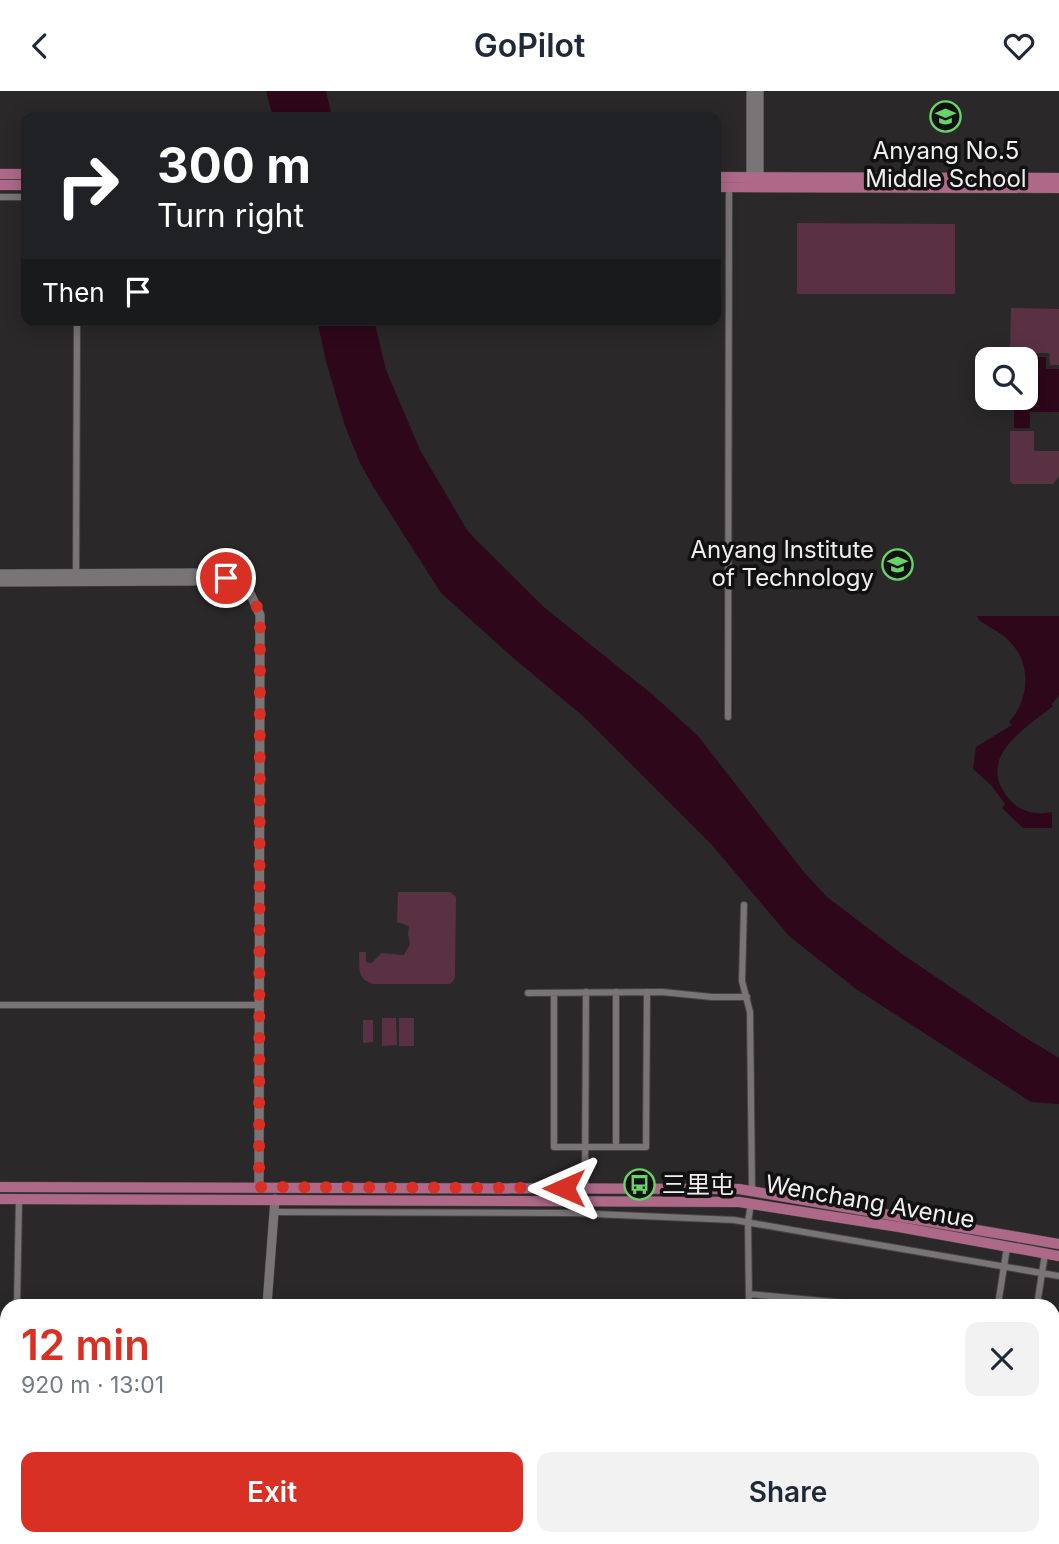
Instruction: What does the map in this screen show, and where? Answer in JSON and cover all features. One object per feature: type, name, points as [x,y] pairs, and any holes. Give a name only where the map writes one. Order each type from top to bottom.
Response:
[{"type":"main road","points":[[0,174],[21,174]]},
{"type":"main road","points":[[721,178],[755,182],[1059,188]]},
{"type":"main road","points":[[721,187],[755,182],[1059,178]]},
{"type":"main road","points":[[0,185],[21,185]]},
{"type":"main road","name":"Wenchang Avenue","points":[[0,1187],[585,1188],[752,1191],[1059,1244]]},
{"type":"main road","name":"Wenchang Avenue","points":[[0,1199],[751,1203],[1059,1256]]},
{"type":"street","points":[[751,91],[755,182]]},
{"type":"street","points":[[755,182],[759,91]]},
{"type":"street","points":[[728,717],[729,187]]},
{"type":"street","points":[[0,197],[21,197]]},
{"type":"street","points":[[76,574],[77,326]]},
{"type":"street","points":[[0,574],[194,573],[226,578],[244,587],[256,604],[260,615],[259,1187]]},
{"type":"street","points":[[0,582],[194,581],[212,576]]},
{"type":"street","points":[[744,905],[743,981],[750,1012],[752,1191]]},
{"type":"street","points":[[585,1188],[586,992]]},
{"type":"street","points":[[616,992],[616,1147]]},
{"type":"street","points":[[528,993],[646,992],[747,997]]},
{"type":"street","points":[[554,993],[554,1147],[646,1147],[646,992]]},
{"type":"street","points":[[0,1005],[259,1005]]},
{"type":"street","points":[[17,1299],[19,1199]]},
{"type":"street","points":[[267,1299],[275,1199]]},
{"type":"street","points":[[749,1299],[748,1222],[751,1203]]},
{"type":"street","points":[[274,1212],[572,1213],[748,1222],[1059,1276]]},
{"type":"street","points":[[999,1299],[1007,1247]]},
{"type":"street","points":[[1038,1299],[1045,1254]]},
{"type":"street","points":[[749,1294],[800,1299]]},
{"type":"shaded area","points":[[266,91],[326,91],[331,112],[272,112]]},
{"type":"shaded area","points":[[797,223],[955,224],[955,294],[797,294]]},
{"type":"shaded area","points":[[1011,308],[1059,309],[1059,365],[1050,365],[1049,353],[1038,353],[1038,347],[1010,347]]},
{"type":"shaded area","points":[[318,326],[375,326],[386,370],[420,450],[467,530],[545,608],[653,695],[698,736],[803,871],[827,897],[902,954],[1059,1058],[1059,1104],[1031,1102],[856,989],[789,936],[711,844],[583,716],[441,593],[360,463],[344,423]]},
{"type":"shaded area","points":[[1038,357],[1046,357],[1046,369],[1059,369],[1059,412],[1030,412],[1030,428],[1014,428],[1014,410],[1038,410]]},
{"type":"shaded area","points":[[1010,431],[1034,431],[1034,451],[1059,451],[1059,476],[1053,484],[1013,484],[1010,481]]},
{"type":"shaded area","points":[[977,616],[1059,616],[1059,695],[1053,706],[1028,725],[1006,747],[997,772],[1001,786],[1015,805],[1030,812],[1052,812],[1052,828],[1023,828],[1002,808],[1005,804],[991,785],[973,769],[976,747],[1012,725],[1009,722],[1021,703],[1025,683],[1025,672],[1018,652],[1008,639],[980,621]]},
{"type":"shaded area","points":[[398,892],[450,892],[456,897],[455,976],[450,984],[374,984],[362,976],[359,952],[366,952],[366,962],[372,963],[381,953],[404,955],[410,944],[409,926],[397,922]]},
{"type":"shaded area","points":[[382,1018],[396,1018],[397,1045],[382,1046]]},
{"type":"shaded area","points":[[399,1018],[414,1018],[414,1046],[399,1046]]},
{"type":"shaded area","points":[[363,1020],[373,1020],[373,1042],[363,1043]]},
{"type":"place","name":"Anyang No.5 Middle School","points":[[946,117]]},
{"type":"place","name":"Anyang Institute of Technology","points":[[897,564]]},
{"type":"place","name":"三里屯","points":[[639,1185]]},
{"type":"route","points":[[226,578],[244,587],[251,595],[260,615],[259,1187],[564,1188]]}]
